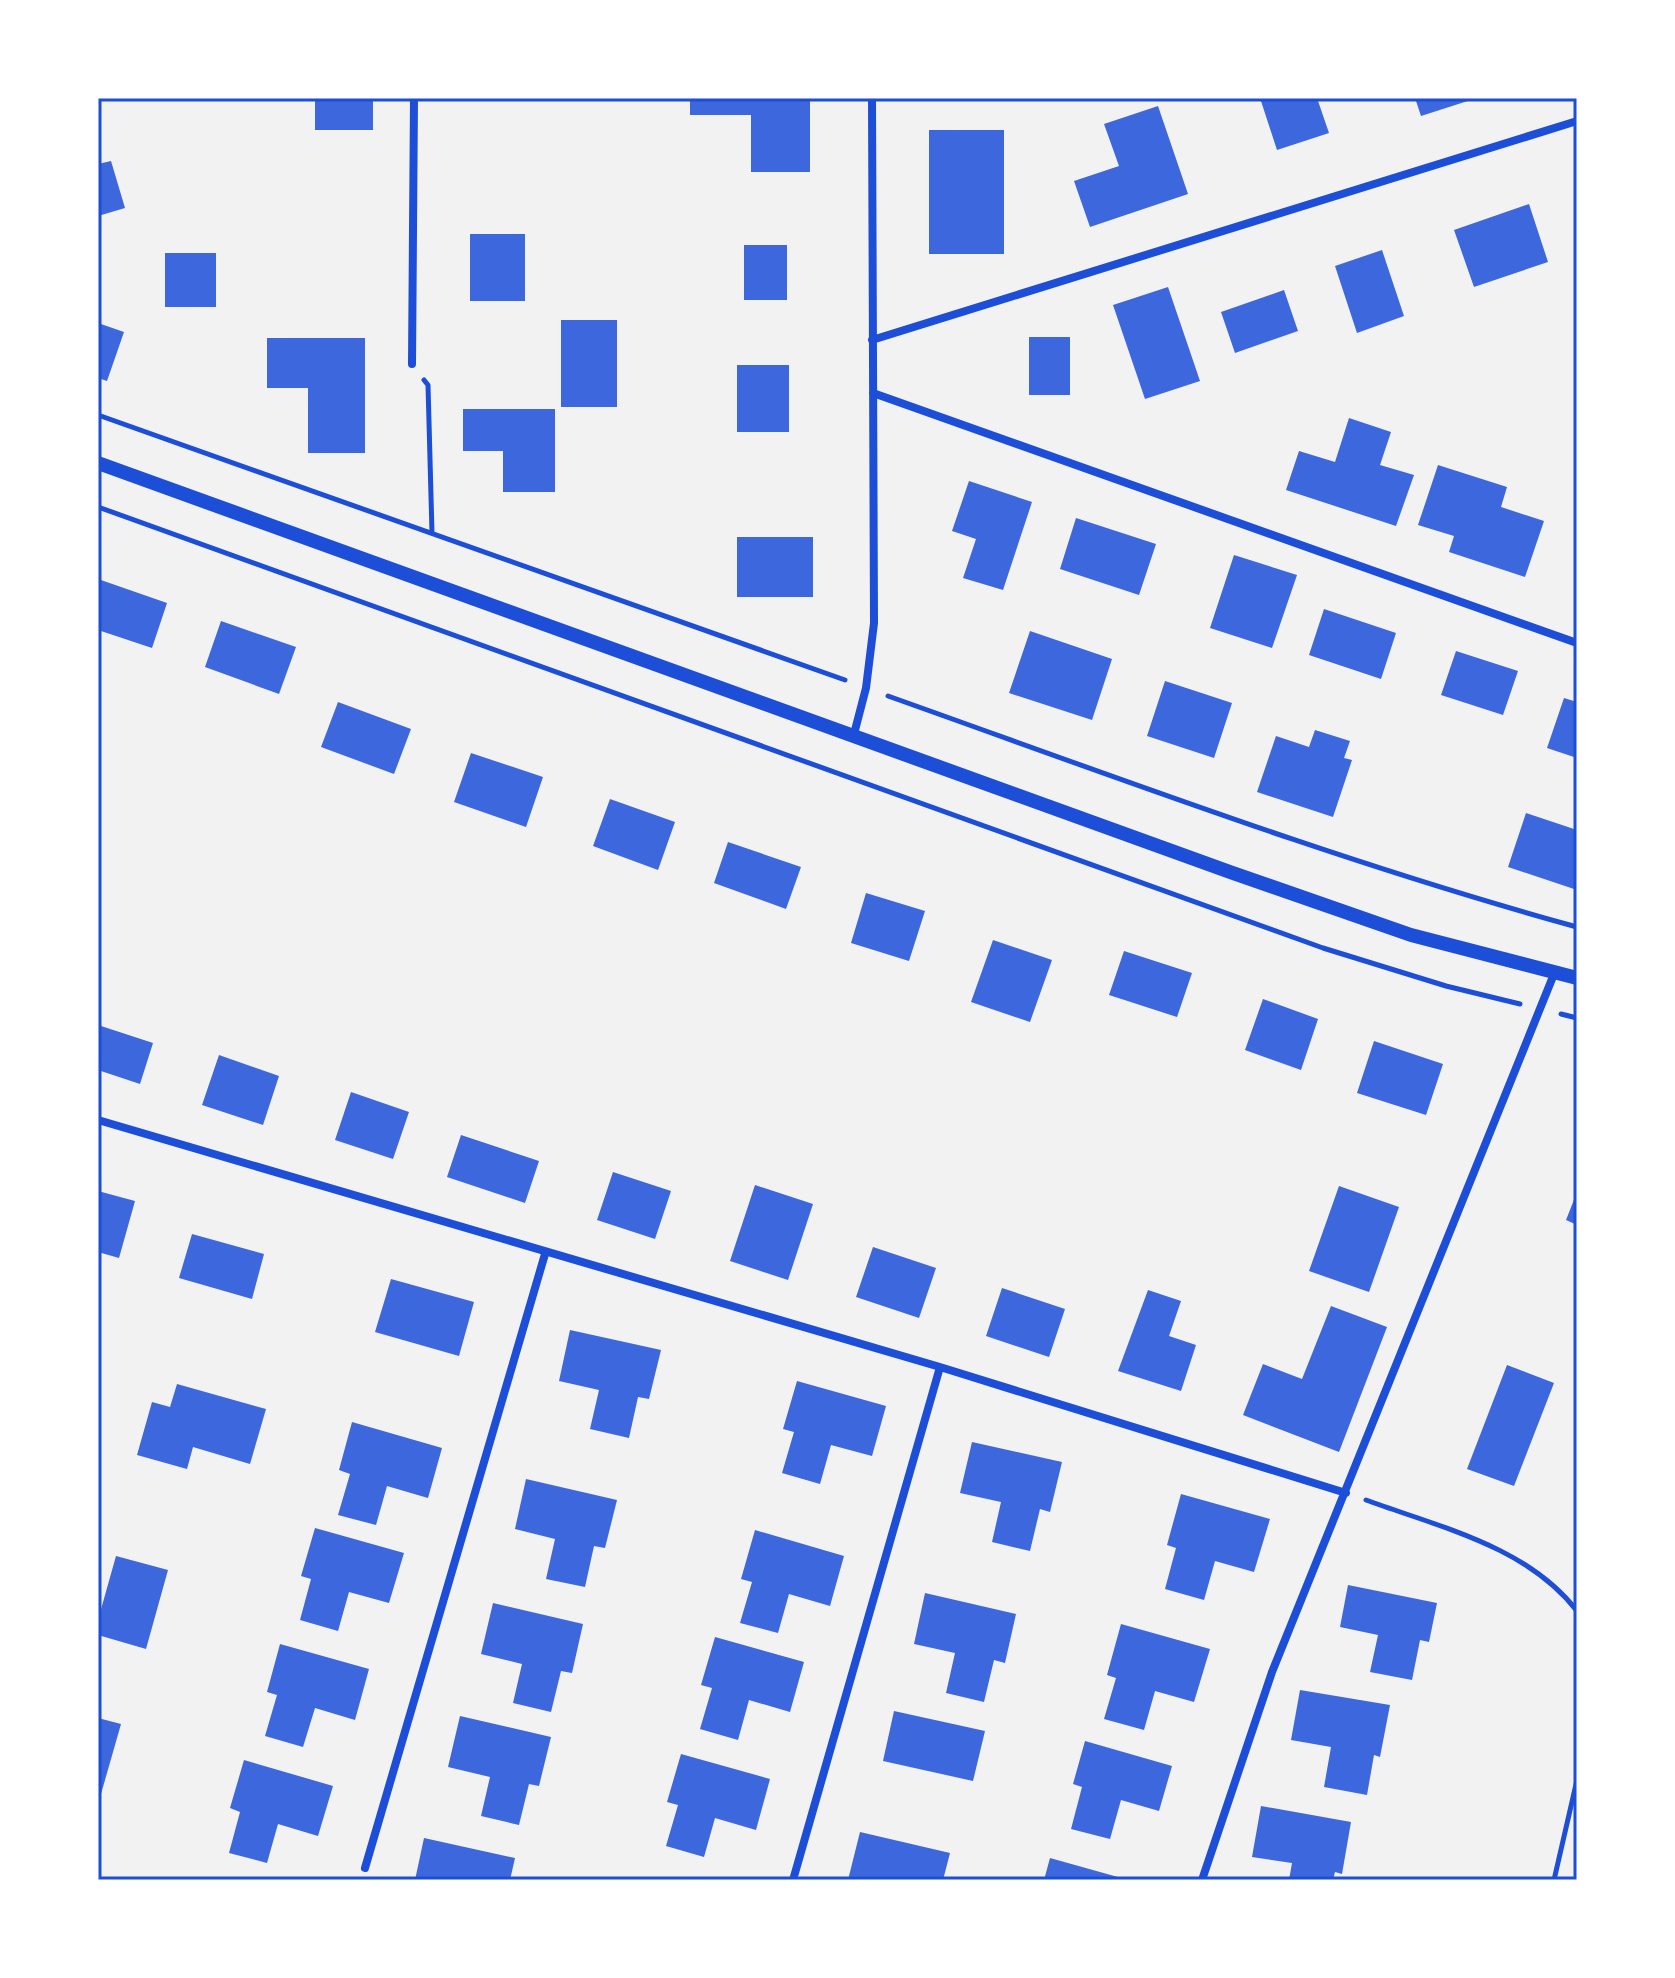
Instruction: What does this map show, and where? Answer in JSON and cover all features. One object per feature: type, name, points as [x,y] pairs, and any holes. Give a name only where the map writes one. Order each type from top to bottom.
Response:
[{"type":"street","points":[[412,364],[414,98]]},
{"type":"street","points":[[854,734],[866,688],[874,623],[872,98]]},
{"type":"street","points":[[872,340],[1577,121]]},
{"type":"street","points":[[873,393],[1577,643]]},
{"type":"street","points":[[98,463],[1411,935],[1577,978]]},
{"type":"street","points":[[1202,1880],[1272,1672],[1554,974]]},
{"type":"street","points":[[98,1120],[545,1254],[940,1367],[1346,1493]]},
{"type":"street","points":[[365,1868],[545,1254]]},
{"type":"street","points":[[793,1880],[940,1367]]},
{"type":"path","points":[[412,364],[428,385],[432,533]]},
{"type":"path","points":[[98,415],[1260,829],[1455,894],[1577,927]]},
{"type":"path","points":[[98,507],[1323,948],[1446,986],[1577,1018]]},
{"type":"path","points":[[1346,1493],[1478,1542],[1531,1566],[1560,1589],[1577,1611]]},
{"type":"path","points":[[1554,1880],[1577,1780]]},
{"type":"building","points":[[315,98],[373,98],[373,130],[315,130]]},
{"type":"building","points":[[690,98],[810,98],[810,172],[751,172],[751,115],[690,115]]},
{"type":"building","points":[[1260,98],[1317,98],[1329,133],[1277,150]]},
{"type":"building","points":[[1415,98],[1474,98],[1474,99],[1421,116]]},
{"type":"building","points":[[1158,106],[1188,194],[1090,227],[1074,181],[1119,166],[1104,124]]},
{"type":"building","points":[[929,130],[1004,130],[1004,254],[929,254]]},
{"type":"building","points":[[111,161],[125,208],[98,216],[98,164]]},
{"type":"building","points":[[1529,204],[1548,262],[1474,287],[1454,230]]},
{"type":"building","points":[[470,234],[525,234],[525,301],[470,301]]},
{"type":"building","points":[[744,245],[787,245],[787,300],[744,300]]},
{"type":"building","points":[[1382,250],[1404,316],[1357,333],[1335,266]]},
{"type":"building","points":[[165,253],[216,253],[216,307],[165,307]]},
{"type":"building","points":[[1168,287],[1200,381],[1145,399],[1113,305]]},
{"type":"building","points":[[1284,290],[1298,331],[1235,353],[1221,312]]},
{"type":"building","points":[[561,320],[617,320],[617,407],[561,407]]},
{"type":"building","points":[[98,323],[124,332],[107,381],[98,378]]},
{"type":"building","points":[[1029,337],[1070,337],[1070,395],[1029,395]]},
{"type":"building","points":[[267,338],[365,338],[365,453],[308,453],[308,388],[267,388]]},
{"type":"building","points":[[737,365],[789,365],[789,432],[737,432]]},
{"type":"building","points":[[463,409],[555,409],[555,492],[503,492],[503,451],[463,451]]},
{"type":"building","points":[[1349,418],[1391,432],[1380,465],[1414,475],[1396,526],[1286,490],[1299,451],[1335,462]]},
{"type":"building","points":[[1438,465],[1507,487],[1501,507],[1544,521],[1525,577],[1449,552],[1454,536],[1418,525]]},
{"type":"building","points":[[969,481],[1032,502],[1003,590],[963,578],[976,539],[952,531]]},
{"type":"building","points":[[1076,518],[1156,544],[1139,595],[1060,569]]},
{"type":"building","points":[[737,537],[813,537],[813,597],[737,597]]},
{"type":"building","points":[[1234,555],[1297,575],[1272,648],[1210,628]]},
{"type":"building","points":[[98,579],[167,603],[152,648],[98,630]]},
{"type":"building","points":[[1324,609],[1396,633],[1381,679],[1309,655]]},
{"type":"building","points":[[221,621],[296,647],[279,694],[205,667]]},
{"type":"building","points":[[1030,631],[1112,659],[1092,720],[1009,693]]},
{"type":"building","points":[[1456,651],[1518,671],[1503,715],[1441,695]]},
{"type":"building","points":[[1165,681],[1232,703],[1214,758],[1147,736]]},
{"type":"building","points":[[1564,698],[1577,702],[1577,758],[1547,748]]},
{"type":"building","points":[[338,702],[411,729],[394,774],[321,747]]},
{"type":"building","points":[[1315,730],[1350,741],[1344,758],[1352,760],[1333,817],[1257,792],[1276,736],[1309,747]]},
{"type":"building","points":[[471,753],[543,777],[526,827],[454,802]]},
{"type":"building","points":[[610,799],[675,822],[658,870],[593,846]]},
{"type":"building","points":[[1526,813],[1577,830],[1577,890],[1508,867]]},
{"type":"building","points":[[728,842],[801,867],[786,909],[714,883]]},
{"type":"building","points":[[866,893],[925,911],[909,961],[851,943]]},
{"type":"building","points":[[993,940],[1052,960],[1030,1022],[971,1002]]},
{"type":"building","points":[[1124,951],[1192,973],[1177,1017],[1109,995]]},
{"type":"building","points":[[1263,999],[1318,1019],[1301,1070],[1245,1050]]},
{"type":"building","points":[[98,1025],[153,1043],[140,1084],[98,1070]]},
{"type":"building","points":[[1374,1041],[1443,1064],[1426,1115],[1357,1093]]},
{"type":"building","points":[[219,1055],[279,1076],[263,1125],[202,1105]]},
{"type":"building","points":[[351,1092],[409,1112],[393,1159],[335,1140]]},
{"type":"building","points":[[461,1135],[539,1161],[525,1203],[447,1177]]},
{"type":"building","points":[[613,1172],[671,1191],[655,1239],[597,1220]]},
{"type":"building","points":[[755,1185],[813,1204],[788,1280],[730,1261]]},
{"type":"building","points":[[1339,1186],[1399,1207],[1369,1292],[1309,1271]]},
{"type":"building","points":[[98,1191],[135,1201],[119,1258],[98,1252]]},
{"type":"building","points":[[1577,1192],[1577,1225],[1566,1220]]},
{"type":"building","points":[[192,1234],[264,1254],[252,1299],[179,1278]]},
{"type":"building","points":[[873,1247],[936,1268],[919,1318],[856,1297]]},
{"type":"building","points":[[391,1279],[474,1302],[459,1356],[375,1332]]},
{"type":"building","points":[[1002,1288],[1065,1309],[1049,1357],[986,1336]]},
{"type":"building","points":[[1148,1290],[1181,1301],[1169,1336],[1196,1345],[1181,1391],[1118,1371]]},
{"type":"building","points":[[1331,1306],[1387,1327],[1339,1452],[1243,1415],[1263,1364],[1302,1379]]},
{"type":"building","points":[[570,1330],[661,1350],[649,1399],[638,1397],[629,1438],[590,1429],[599,1390],[559,1381]]},
{"type":"building","points":[[1507,1365],[1554,1383],[1514,1486],[1467,1469]]},
{"type":"building","points":[[797,1381],[886,1406],[872,1456],[831,1445],[820,1484],[782,1473],[794,1432],[783,1429]]},
{"type":"building","points":[[177,1384],[266,1409],[250,1464],[193,1447],[187,1469],[137,1455],[152,1402],[170,1407]]},
{"type":"building","points":[[352,1422],[442,1448],[428,1498],[387,1486],[376,1525],[338,1515],[350,1474],[339,1470]]},
{"type":"building","points":[[972,1442],[1062,1462],[1050,1512],[1040,1509],[1030,1551],[992,1542],[1001,1502],[960,1493]]},
{"type":"building","points":[[526,1479],[617,1500],[605,1548],[594,1546],[585,1587],[546,1579],[555,1539],[515,1529]]},
{"type":"building","points":[[1181,1494],[1270,1519],[1254,1572],[1215,1561],[1204,1600],[1165,1589],[1176,1548],[1167,1545]]},
{"type":"building","points":[[315,1528],[404,1553],[389,1603],[349,1592],[338,1631],[300,1620],[311,1579],[301,1576]]},
{"type":"building","points":[[755,1530],[844,1556],[830,1606],[789,1594],[778,1633],[740,1623],[752,1582],[741,1579]]},
{"type":"building","points":[[116,1556],[168,1570],[146,1649],[98,1635],[98,1620]]},
{"type":"building","points":[[1348,1585],[1437,1603],[1429,1642],[1420,1640],[1412,1680],[1370,1672],[1378,1635],[1340,1627]]},
{"type":"building","points":[[925,1593],[1016,1614],[1005,1663],[994,1660],[984,1702],[946,1693],[955,1653],[914,1644]]},
{"type":"building","points":[[493,1603],[583,1624],[572,1673],[561,1671],[551,1712],[513,1703],[522,1664],[481,1654]]},
{"type":"building","points":[[1121,1624],[1210,1649],[1194,1702],[1155,1691],[1144,1730],[1104,1719],[1116,1678],[1107,1675]]},
{"type":"building","points":[[715,1637],[804,1662],[790,1712],[749,1700],[738,1740],[700,1729],[712,1688],[701,1685]]},
{"type":"building","points":[[280,1644],[369,1669],[355,1720],[315,1708],[303,1747],[265,1736],[277,1695],[267,1692]]},
{"type":"building","points":[[1300,1690],[1390,1705],[1380,1757],[1374,1755],[1367,1795],[1324,1787],[1331,1747],[1291,1740]]},
{"type":"building","points":[[894,1711],[985,1731],[973,1781],[883,1761]]},
{"type":"building","points":[[460,1716],[551,1737],[539,1786],[529,1784],[519,1825],[481,1816],[490,1777],[448,1767]]},
{"type":"building","points":[[98,1718],[121,1724],[99,1801],[98,1801]]},
{"type":"building","points":[[1085,1741],[1172,1766],[1159,1811],[1121,1800],[1110,1839],[1071,1829],[1082,1787],[1073,1784]]},
{"type":"building","points":[[681,1754],[770,1779],[756,1830],[715,1818],[704,1857],[666,1846],[678,1805],[667,1802]]},
{"type":"building","points":[[244,1760],[333,1786],[318,1836],[278,1824],[267,1863],[229,1853],[240,1812],[230,1808]]},
{"type":"building","points":[[1261,1806],[1351,1822],[1342,1874],[1335,1872],[1333,1880],[1289,1880],[1292,1863],[1252,1857]]},
{"type":"building","points":[[860,1832],[950,1853],[943,1880],[848,1880]]},
{"type":"building","points":[[424,1838],[515,1858],[510,1880],[415,1880]]},
{"type":"building","points":[[1050,1858],[1125,1879],[1125,1880],[1044,1880]]}]
